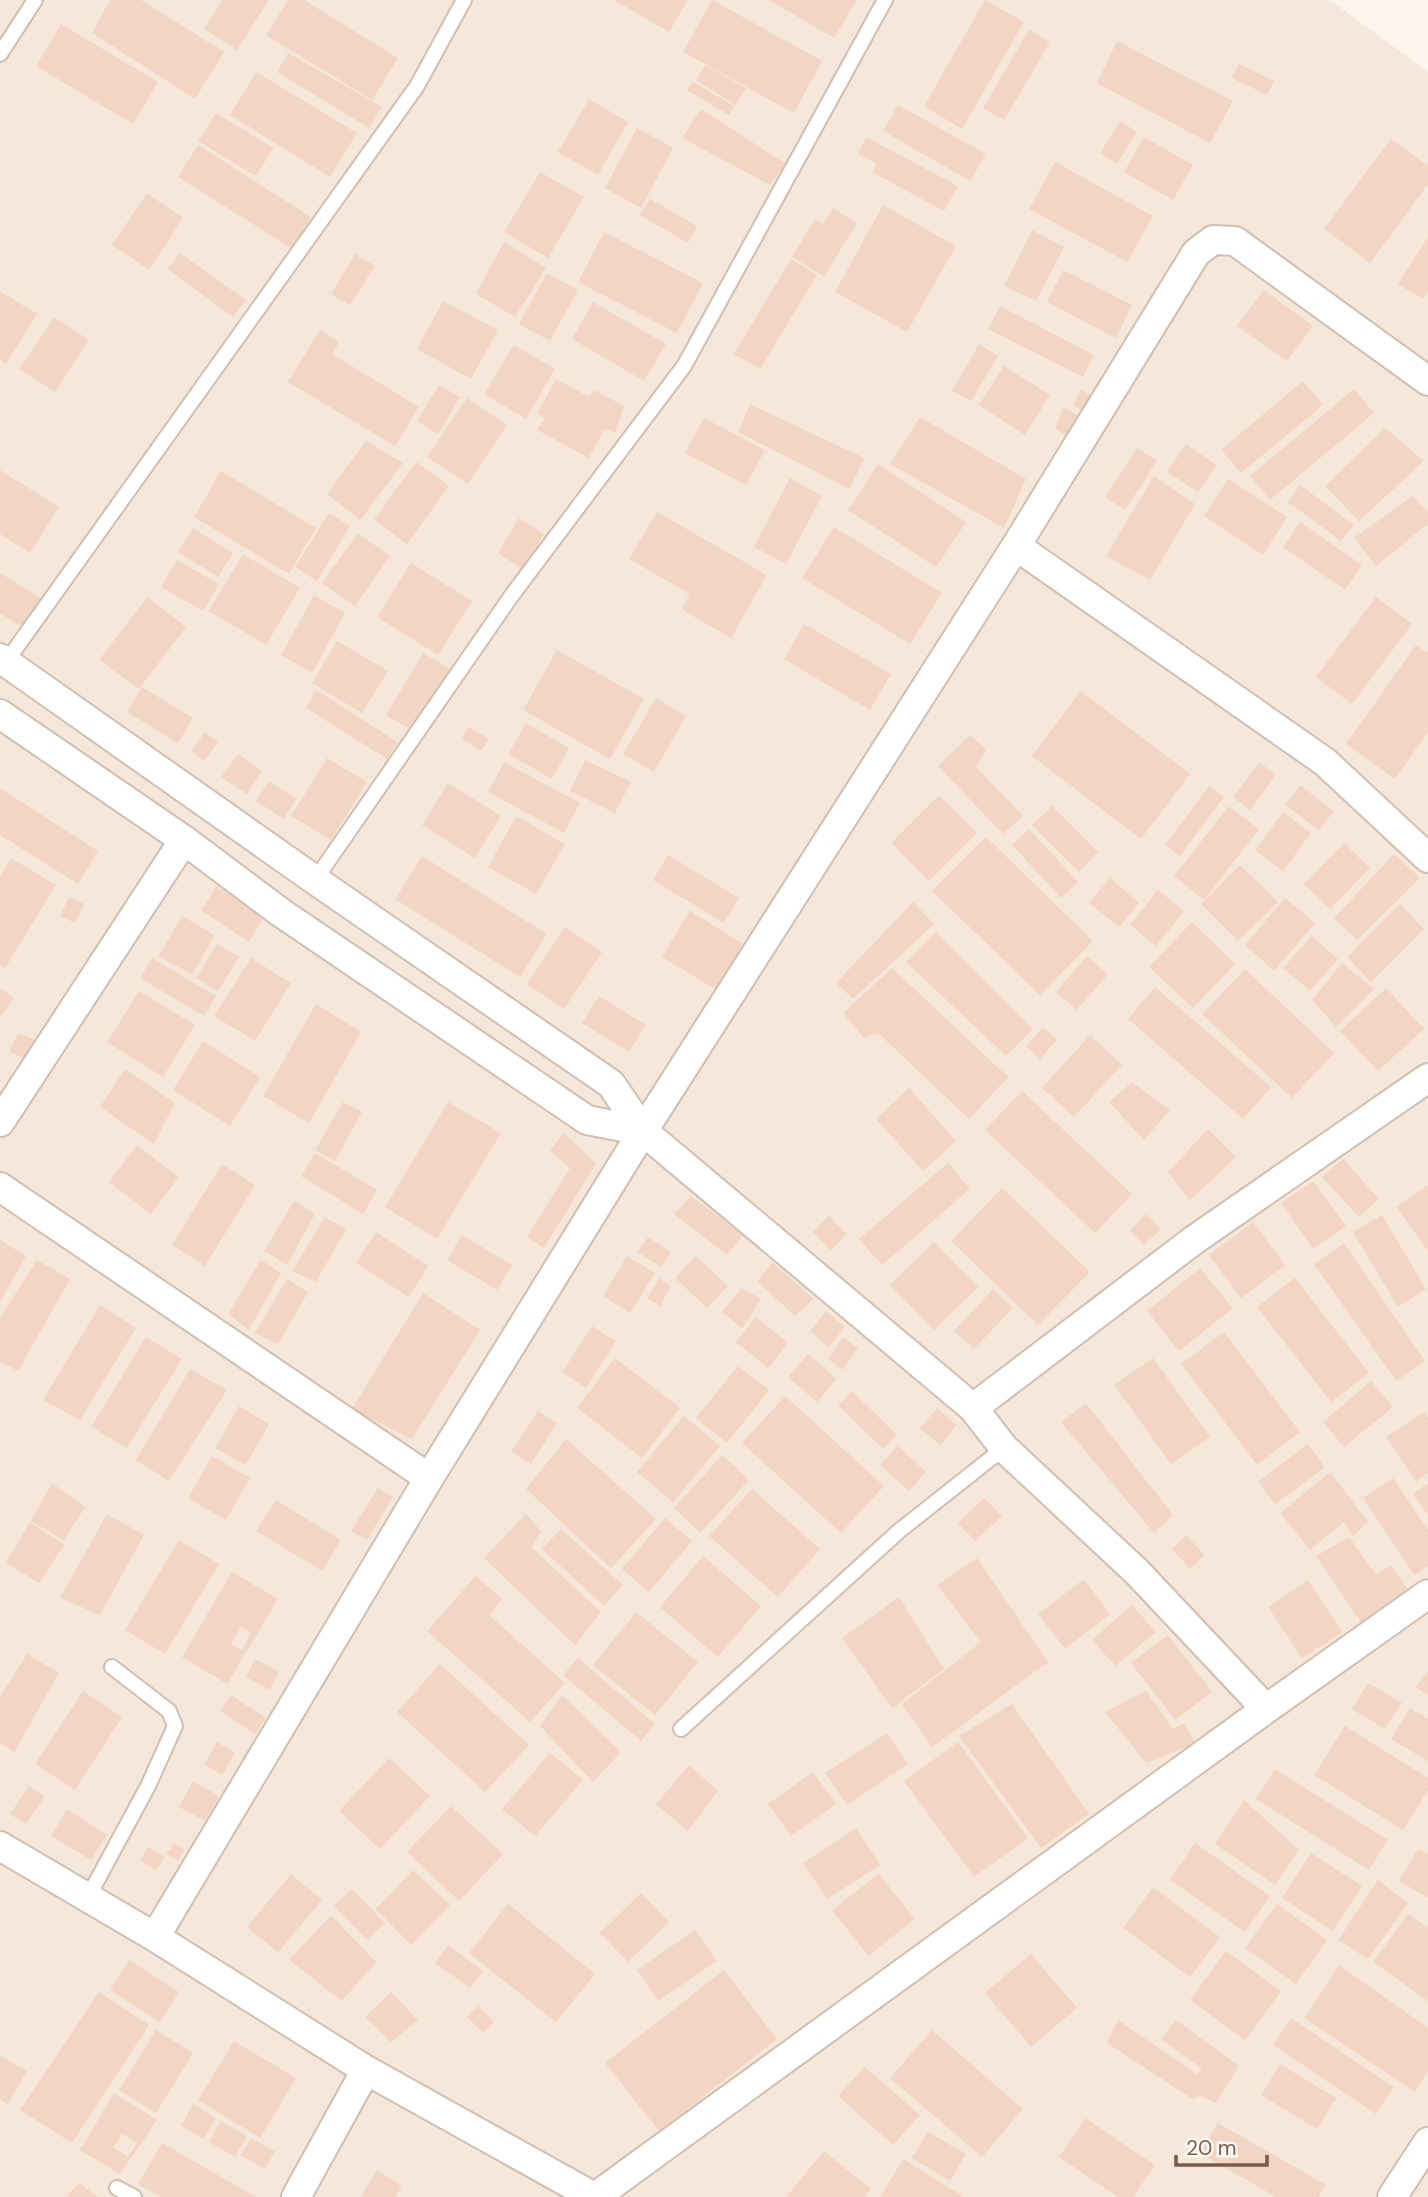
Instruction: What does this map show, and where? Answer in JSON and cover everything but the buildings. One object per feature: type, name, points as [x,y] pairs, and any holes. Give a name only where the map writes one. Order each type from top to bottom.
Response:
[{"type":"street","points":[[155,1937],[429,1478],[643,1130],[1016,546],[1196,253],[1213,240],[1235,241],[1428,381]]},
{"type":"street","points":[[1016,546],[1325,762],[1428,858]]},
{"type":"street","points":[[3,660],[611,1084],[643,1130],[973,1408],[1004,1448],[1137,1572],[1266,1709]]},
{"type":"street","points":[[0,715],[184,840],[280,912],[587,1120],[643,1130]]},
{"type":"street","points":[[0,1122],[184,840]]},
{"type":"street","points":[[973,1408],[1194,1240],[1428,1078]]},
{"type":"street","points":[[0,1187],[429,1478]]},
{"type":"street","points":[[0,1846],[155,1937],[366,2070],[595,2197],[1428,1594]]},
{"type":"street","points":[[296,2197],[366,2070]]},
{"type":"street","points":[[1392,2197],[1428,2142]]},
{"type":"lane","points":[[0,54],[35,0]]},
{"type":"lane","points":[[3,660],[417,86],[464,0]]},
{"type":"lane","points":[[315,880],[512,595],[684,366],[885,0]]},
{"type":"lane","points":[[681,1728],[899,1531],[1004,1448]]},
{"type":"lane","points":[[87,1899],[148,1787],[175,1726],[169,1711],[111,1667]]},
{"type":"lane","points":[[117,2188],[134,2197]]},
{"type":"shaded area","points":[[0,0],[1330,0],[1428,72],[1428,2197],[0,2197]]}]
